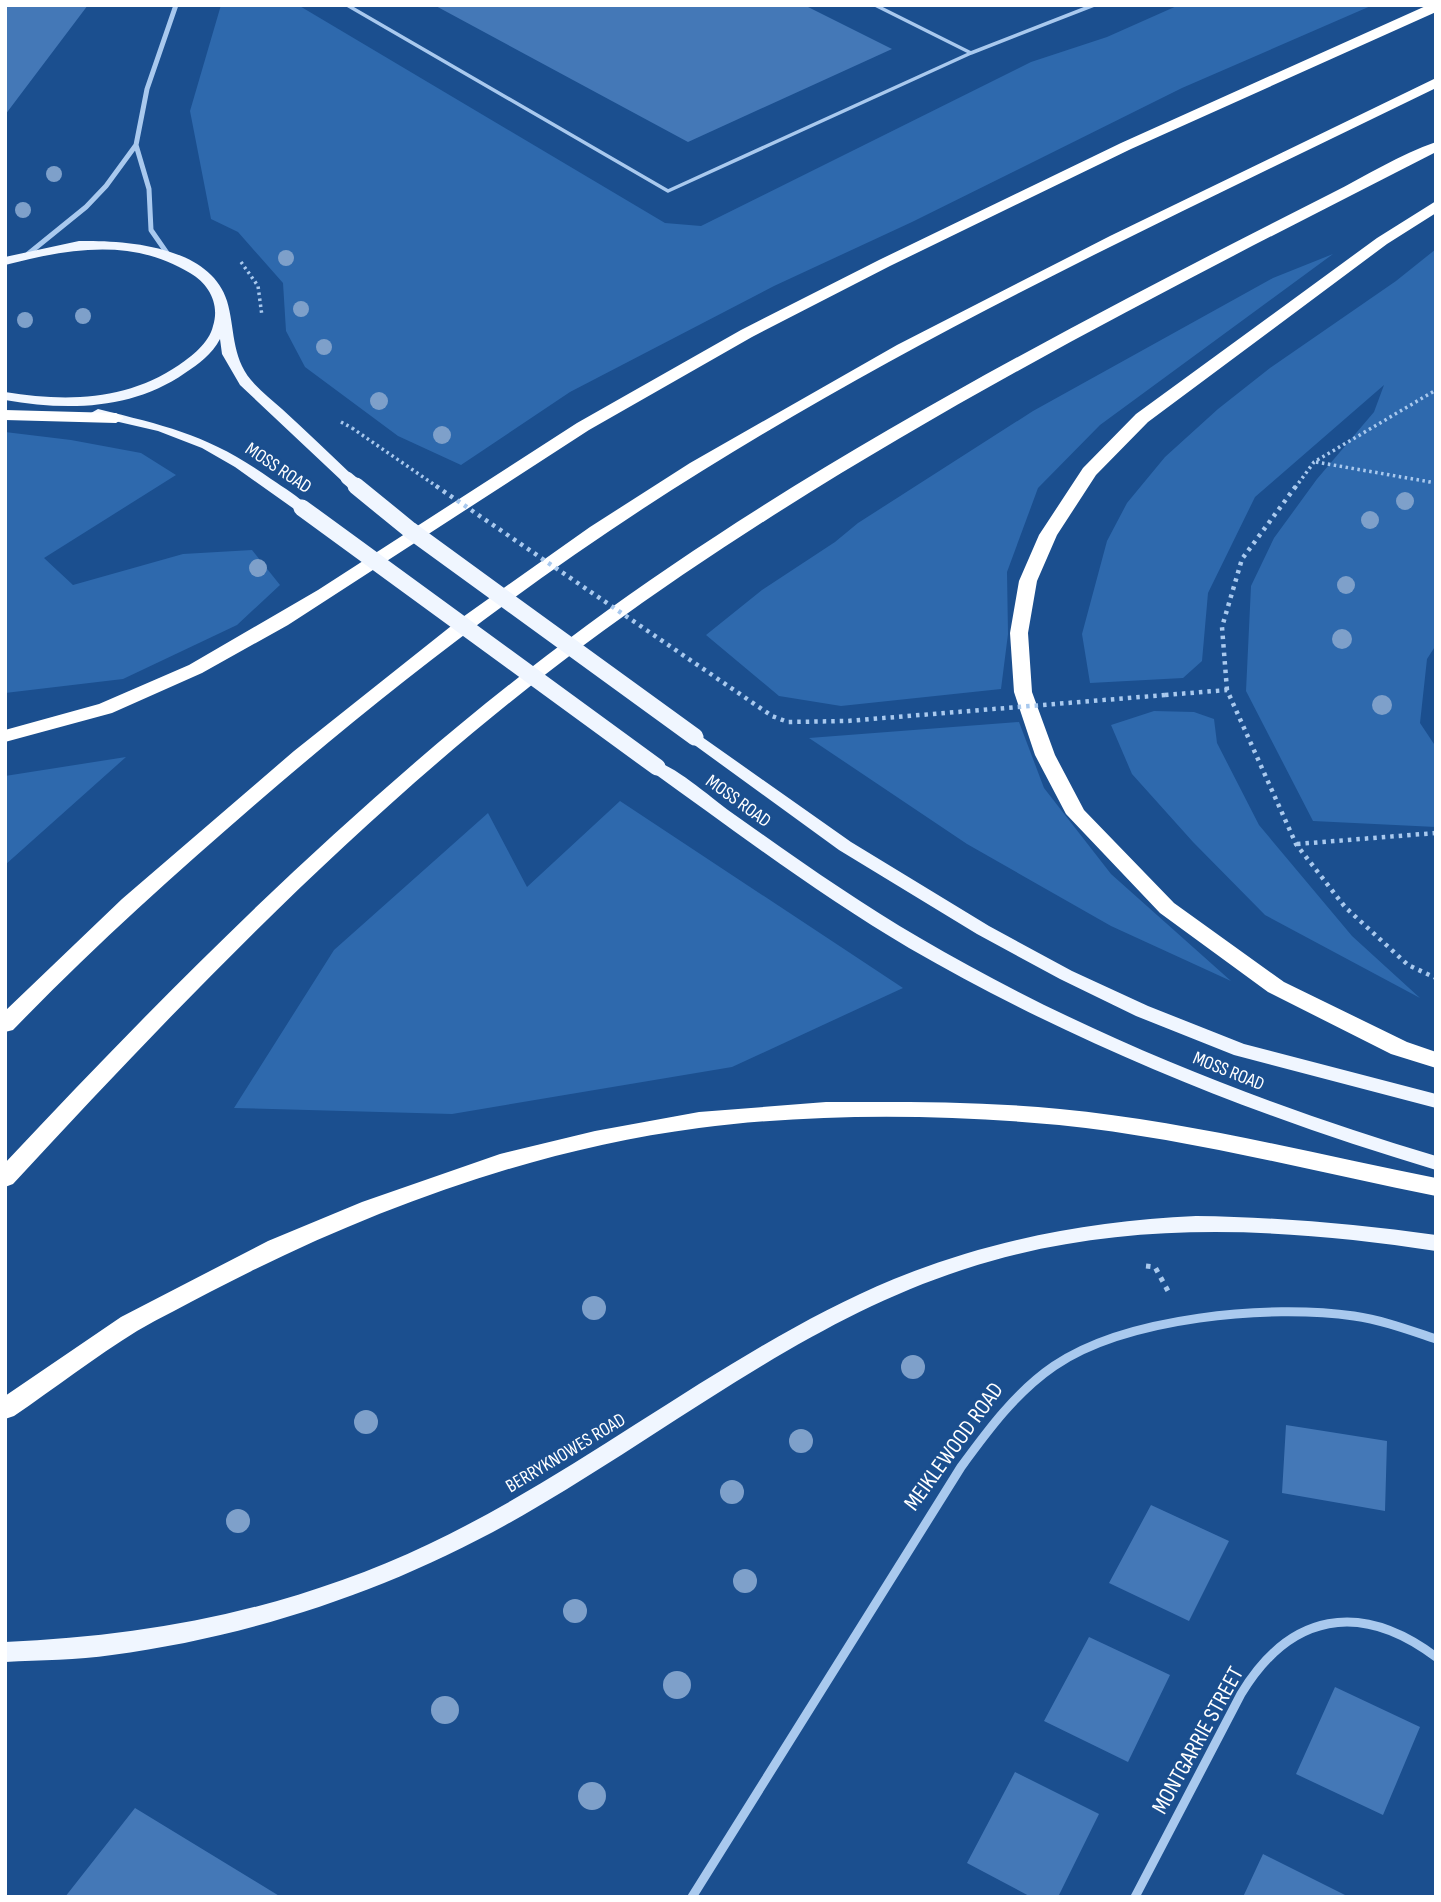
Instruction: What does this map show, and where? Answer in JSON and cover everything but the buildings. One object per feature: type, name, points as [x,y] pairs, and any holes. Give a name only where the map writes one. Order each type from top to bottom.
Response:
[{"type":"highway","points":[[5,736],[47,728],[113,708],[208,664],[272,628],[576,431],[760,326],[1122,148],[1436,6]]},
{"type":"highway","points":[[5,1024],[176,861],[318,740],[430,650],[596,530],[766,426],[890,356],[1035,280],[1436,82]]},
{"type":"highway","points":[[5,1178],[108,1065],[334,842],[489,709],[687,564],[1003,369],[1436,146]]},
{"type":"highway","points":[[1436,205],[1382,241],[1142,418],[1089,472],[1048,536],[1028,581],[1019,633],[1023,692],[1045,755],[1076,814],[1157,899],[1276,988],[1399,1048],[1436,1060]]},
{"type":"highway","points":[[5,415],[116,418]]},
{"type":"highway","points":[[5,1409],[129,1324],[276,1247],[500,1163],[595,1139],[699,1120],[839,1110],[940,1110],[1060,1117],[1158,1131],[1436,1187]]},
{"type":"main road","name":"MOSS ROAD","points":[[5,261],[27,254],[87,245],[117,246],[169,256],[190,266],[207,278],[218,293],[229,354],[246,382],[347,478],[410,530],[845,846],[983,930],[1066,975],[1142,1011],[1240,1050],[1436,1101]]},
{"type":"main road","points":[[6,396],[58,402],[92,402],[144,388],[182,369],[197,358],[217,334],[222,309]]},
{"type":"main road","name":"MOSS ROAD","points":[[58,402],[174,431],[266,481],[811,877],[913,942],[1044,1014],[1237,1097],[1308,1123],[1436,1163]]},
{"type":"main road","name":"BERRYKNOWES ROAD","points":[[5,1652],[124,1644],[209,1628],[290,1608],[361,1585],[453,1542],[527,1502],[804,1329],[900,1285],[960,1262],[1033,1241],[1126,1226],[1213,1223],[1282,1225],[1373,1233],[1436,1243]]},
{"type":"street","points":[[27,254],[86,207],[106,186],[136,145],[147,89],[176,5]]},
{"type":"street","points":[[136,145],[149,189],[151,230],[169,256]]},
{"type":"street","name":"MEIKLEWOOD ROAD","points":[[692,1897],[957,1475],[1011,1402],[1056,1365],[1111,1339],[1152,1328],[1278,1311],[1345,1315],[1389,1323],[1436,1339]]},
{"type":"street","name":"MONTGARRIE STREET","points":[[1135,1897],[1252,1674],[1281,1644],[1317,1625],[1350,1621],[1384,1627],[1419,1642],[1436,1657]]},
{"type":"lane","points":[[347,5],[668,191],[971,53],[1094,5]]},
{"type":"lane","points":[[875,5],[971,53]]},
{"type":"path","points":[[1436,390],[1314,462],[1242,559],[1222,627],[1227,690],[1296,844],[1345,907],[1408,965],[1436,978]]},
{"type":"path","points":[[352,428],[772,716],[788,722],[847,721],[1227,690]]},
{"type":"path","points":[[1314,462],[1436,483]]},
{"type":"path","points":[[1296,844],[1436,833]]},
{"type":"shaded area","points":[[221,5],[298,5],[665,223],[701,226],[1031,62],[1107,37],[1179,5],[1373,5],[1182,88],[912,222],[774,286],[570,392],[461,465],[398,436],[305,367],[286,331],[283,283],[238,232],[211,219],[190,111]]},
{"type":"shaded area","points":[[1436,249],[1436,645],[1427,659],[1420,723],[1436,747],[1436,827],[1313,821],[1246,691],[1251,586],[1274,538],[1317,479],[1374,412],[1384,385],[1255,497],[1208,593],[1202,661],[1183,678],[1090,683],[1082,634],[1107,541],[1127,503],[1165,457],[1218,409],[1270,368],[1396,281]]},
{"type":"shaded area","points":[[1333,254],[1100,425],[1038,488],[1007,572],[1008,634],[1001,689],[841,706],[779,696],[706,635],[762,590],[835,542],[858,523],[1033,411],[1273,278]]},
{"type":"shaded area","points":[[5,432],[71,440],[141,453],[176,475],[44,558],[73,585],[183,554],[252,550],[280,585],[237,625],[123,679],[5,693]]},
{"type":"shaded area","points":[[1154,711],[1194,712],[1214,719],[1217,743],[1259,825],[1352,936],[1420,998],[1265,915],[1193,842],[1132,774],[1111,725]]},
{"type":"shaded area","points":[[1019,722],[1044,788],[1111,874],[1231,981],[1111,926],[967,844],[809,738]]},
{"type":"shaded area","points":[[126,757],[5,865],[5,776]]},
{"type":"shaded area","points":[[620,801],[903,988],[732,1067],[452,1114],[234,1108],[334,950],[488,813],[527,887]]}]
